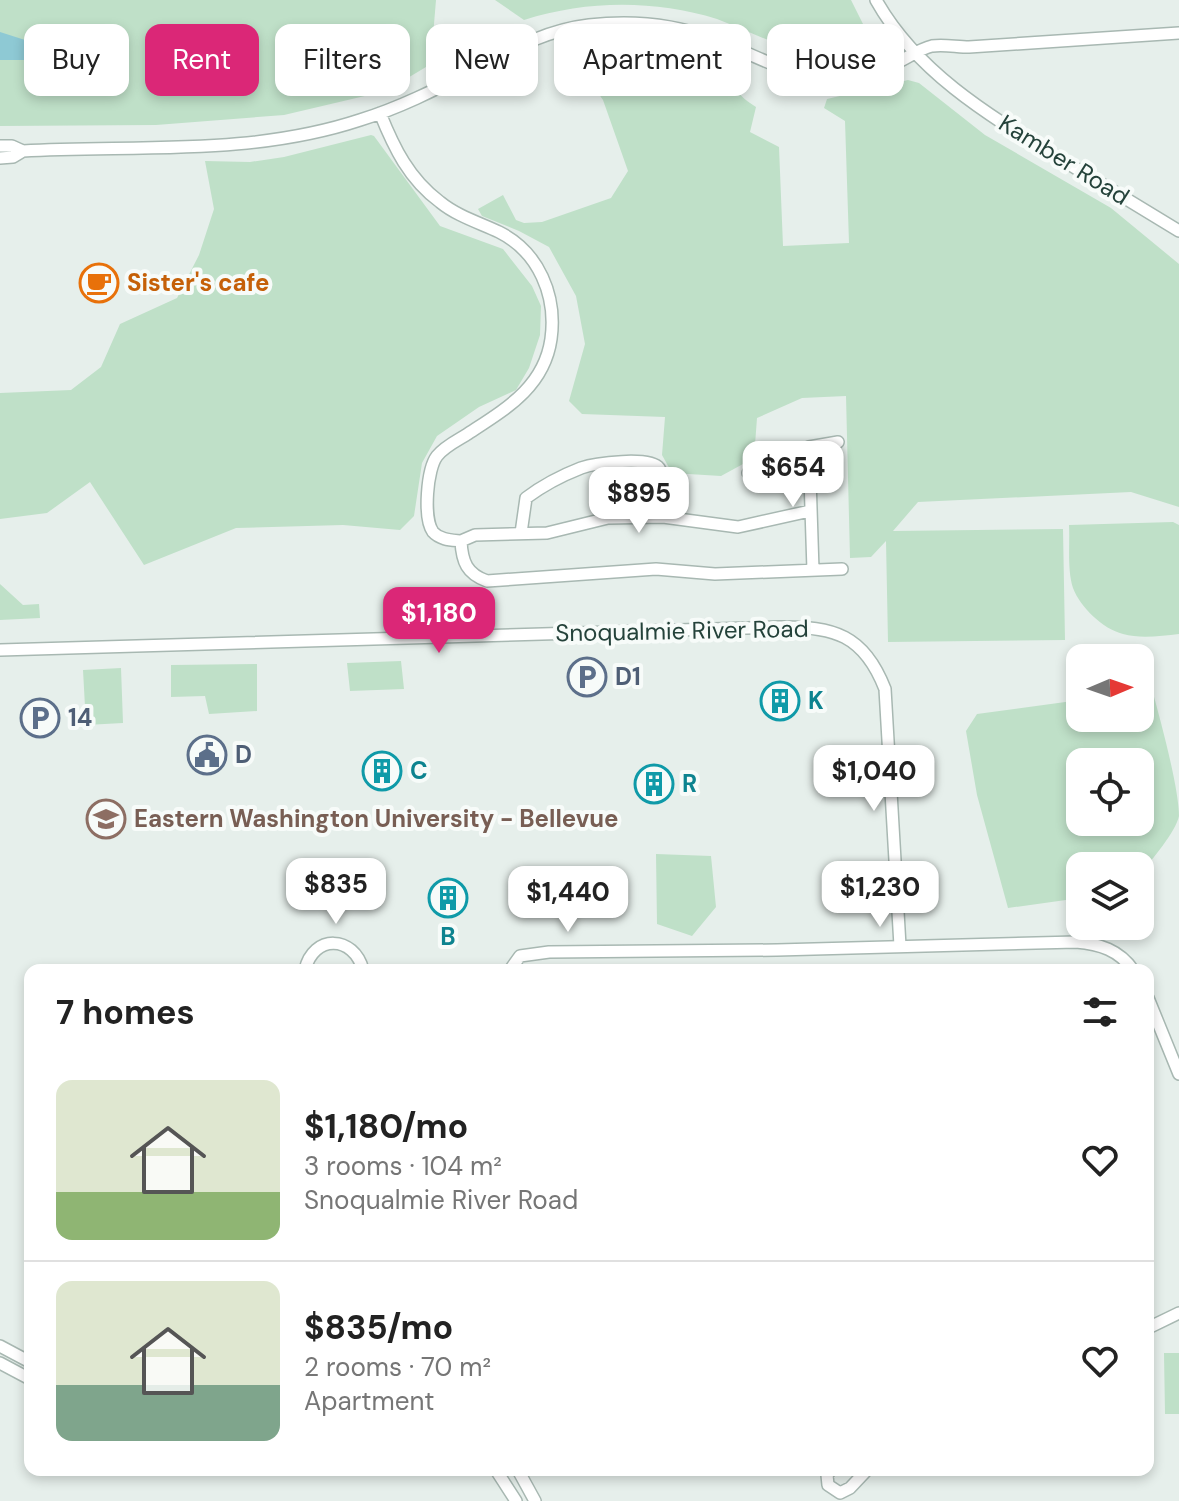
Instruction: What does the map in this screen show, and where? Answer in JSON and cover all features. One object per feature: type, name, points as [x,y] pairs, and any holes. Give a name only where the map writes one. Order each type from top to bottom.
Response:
[{"type":"street","name":"Kamber Road","points":[[876,0],[916,54],[959,93],[1179,231]]},
{"type":"street","points":[[0,146],[12,146],[23,151],[251,143],[325,130],[380,113],[429,92],[540,36],[587,25],[620,22],[680,29],[715,39],[795,72],[841,76],[874,71],[934,46],[969,47],[1179,33]]},
{"type":"street","points":[[380,113],[400,160],[426,190],[451,209],[517,243],[538,267],[548,290],[552,336],[539,376],[506,408],[442,450],[430,470],[428,511],[432,530],[441,538],[461,541],[475,535],[547,533],[608,518],[663,517],[738,527],[810,511]]},
{"type":"street","points":[[0,158],[13,157],[23,151]]},
{"type":"street","points":[[748,473],[809,447],[838,442]]},
{"type":"street","points":[[809,447],[813,570]]},
{"type":"street","points":[[521,533],[526,498],[581,468],[606,463],[650,462],[658,467],[662,477],[663,517]]},
{"type":"street","points":[[461,541],[462,561],[474,576],[487,581],[656,569],[715,574],[842,569]]},
{"type":"street","name":"Snoqualmie River Road","points":[[0,650],[812,626],[837,632],[866,654],[879,672],[885,689],[900,946]]},
{"type":"street","points":[[307,964],[317,949],[333,943],[353,950],[361,964]]},
{"type":"street","points":[[514,964],[520,956],[535,953],[1093,943],[1117,953],[1127,964]]},
{"type":"street","points":[[1154,1013],[1179,1074]]},
{"type":"street","points":[[1154,1325],[1179,1313]]},
{"type":"street","points":[[0,1346],[24,1359]]},
{"type":"street","points":[[0,1363],[24,1376]]},
{"type":"street","points":[[500,1476],[516,1501]]},
{"type":"street","points":[[521,1476],[535,1501]]},
{"type":"street","points":[[827,1476],[828,1485],[840,1493],[861,1476]]},
{"type":"green space","points":[[0,0],[436,0],[434,24],[426,24],[426,67],[410,77],[410,24],[275,24],[275,96],[365,96],[284,115],[156,125],[0,126]]},
{"type":"green space","points":[[495,0],[851,0],[863,24],[767,24],[767,40],[751,33],[751,24],[729,24],[693,13],[645,6],[597,6],[524,20]]},
{"type":"green space","points":[[904,81],[919,83],[985,135],[1111,208],[1179,264],[1179,507],[1131,492],[918,502],[893,531],[1063,529],[1065,640],[888,642],[886,541],[871,557],[850,558],[846,396],[802,398],[757,418],[754,458],[721,476],[672,473],[662,455],[665,417],[582,414],[569,401],[585,344],[576,296],[549,247],[482,216],[478,209],[503,195],[516,220],[542,222],[611,198],[628,171],[600,96],[741,96],[756,107],[750,132],[779,147],[783,246],[849,243],[845,121],[824,108],[827,99],[840,96],[904,96]]},
{"type":"green space","points":[[371,135],[440,226],[503,249],[532,286],[541,306],[540,335],[529,368],[516,390],[479,407],[437,436],[422,463],[414,516],[400,530],[343,525],[236,528],[144,565],[90,482],[47,513],[0,519],[0,393],[71,390],[101,367],[120,324],[177,298],[199,255],[214,209],[205,161],[250,162],[284,157]]},
{"type":"green space","points":[[1173,522],[1179,525],[1179,634],[1136,636],[1115,631],[1100,622],[1087,610],[1073,588],[1069,565],[1069,525]]},
{"type":"green space","points":[[0,584],[23,605],[39,604],[40,618],[0,620]]},
{"type":"green space","points":[[401,661],[404,689],[350,691],[347,663]]},
{"type":"green space","points":[[257,664],[257,711],[209,714],[205,696],[171,697],[171,665]]},
{"type":"green space","points":[[121,668],[123,723],[86,725],[83,670]]},
{"type":"green space","points":[[1154,697],[1178,804],[1179,816],[1168,838],[1154,856],[1154,852],[1066,852],[1066,900],[1008,908],[977,795],[966,731],[977,714],[1066,702],[1066,732],[1154,732]]},
{"type":"green space","points":[[656,854],[711,856],[716,907],[692,936],[657,924]]},
{"type":"green space","points":[[1164,1353],[1179,1353],[1179,1414],[1165,1414]]},
{"type":"water","points":[[0,32],[24,40],[24,60],[0,60]]},
{"type":"place","name":"Sister's cafe","points":[[99,283]]},
{"type":"place","name":"D1","points":[[587,677]]},
{"type":"place","name":"K","points":[[780,701]]},
{"type":"place","name":"14","points":[[40,718]]},
{"type":"place","name":"D","points":[[207,755]]},
{"type":"place","name":"C","points":[[382,771]]},
{"type":"place","name":"R","points":[[654,784]]},
{"type":"place","name":"Eastern Washington University - Bellevue","points":[[106,819]]},
{"type":"place","name":"B","points":[[448,898]]}]
